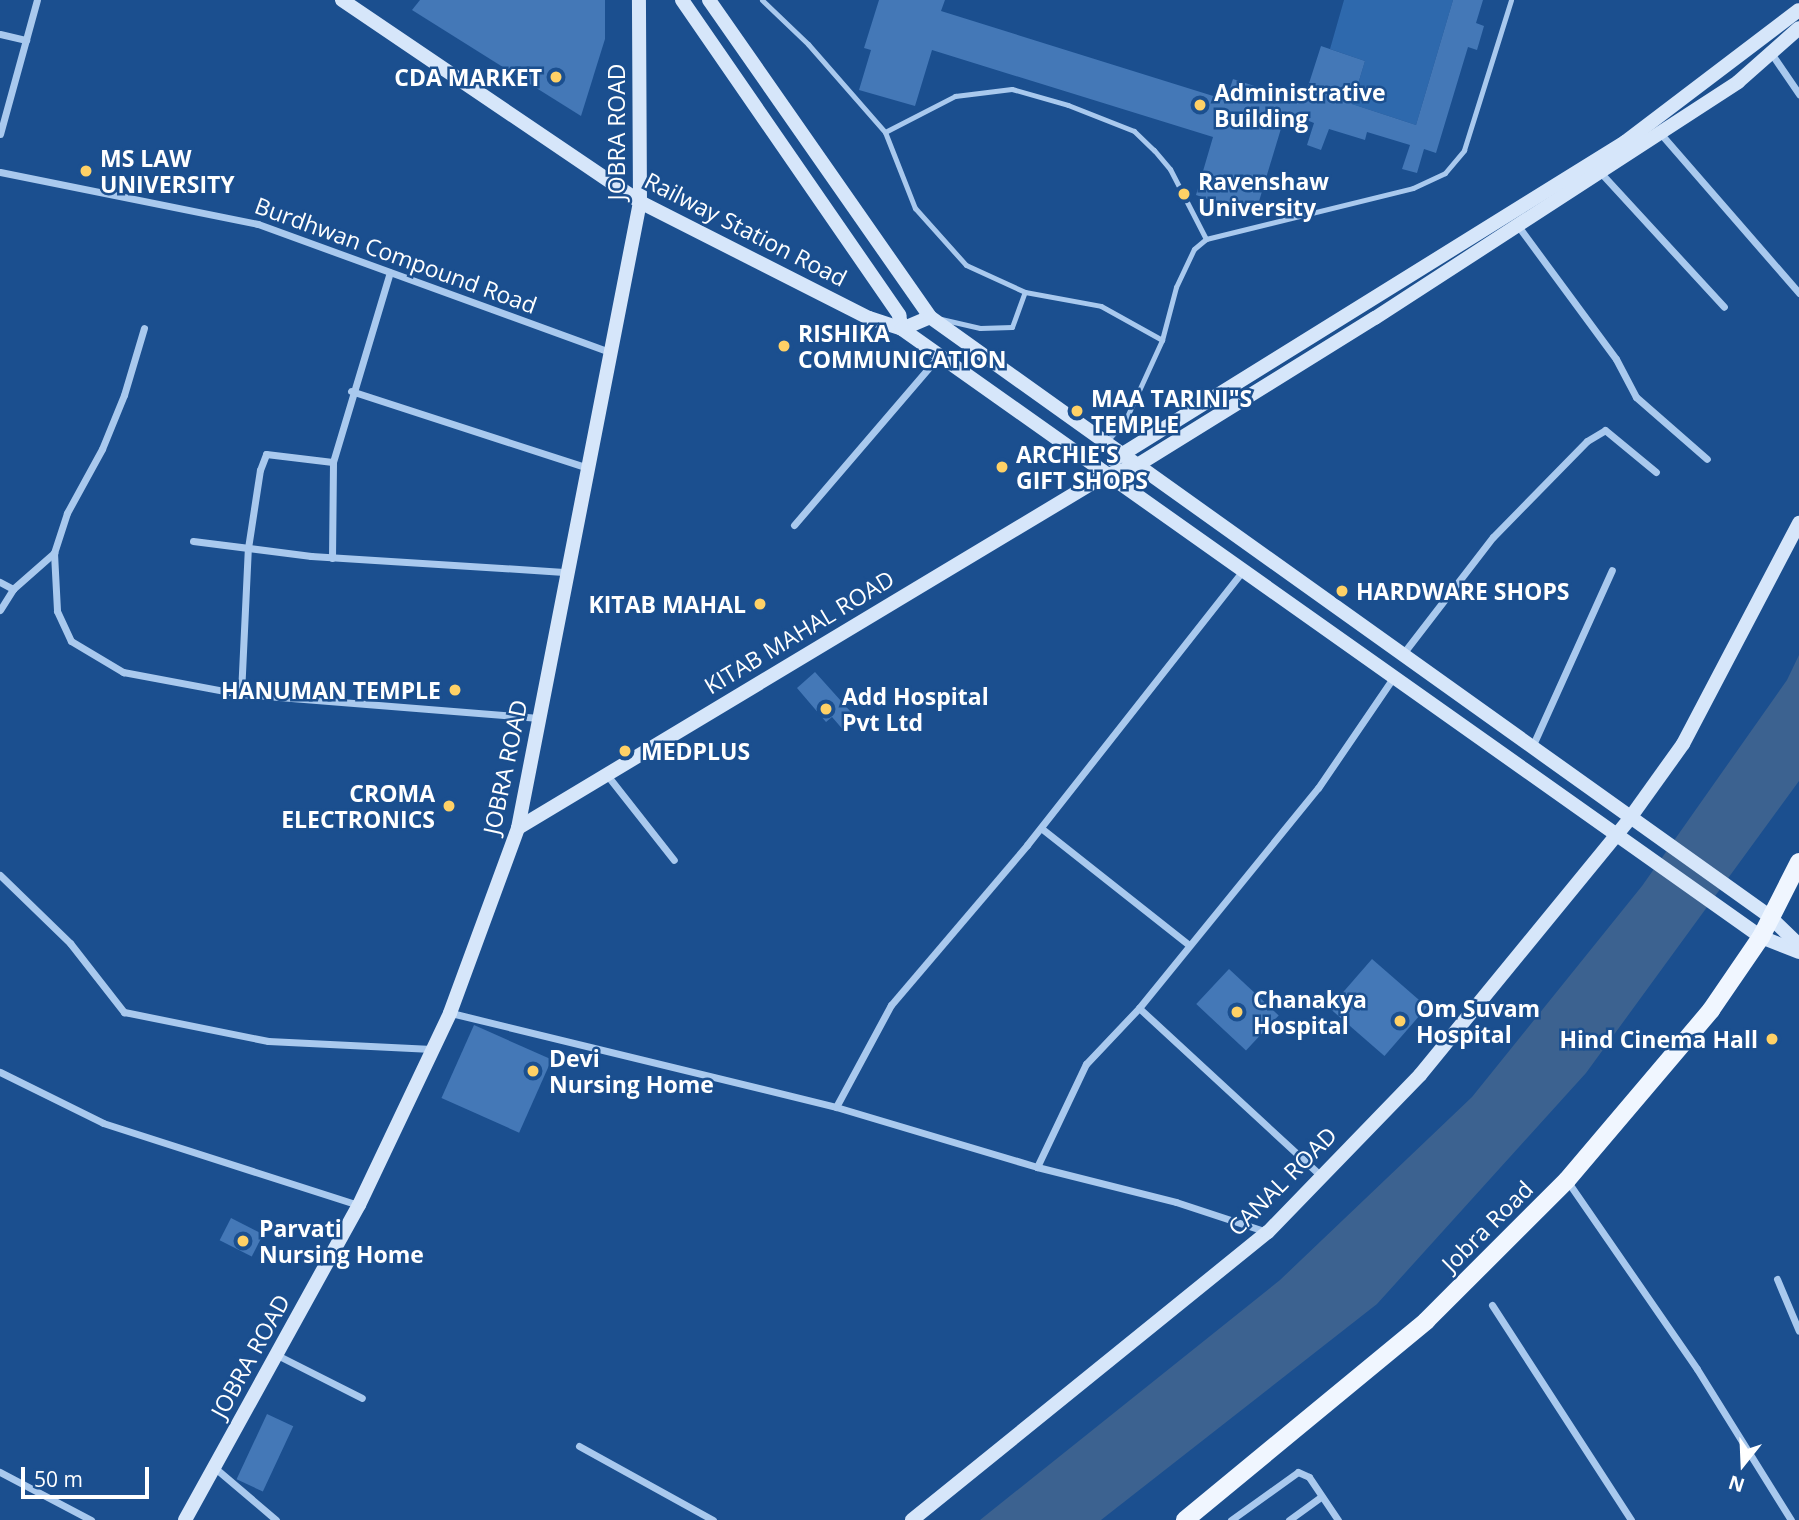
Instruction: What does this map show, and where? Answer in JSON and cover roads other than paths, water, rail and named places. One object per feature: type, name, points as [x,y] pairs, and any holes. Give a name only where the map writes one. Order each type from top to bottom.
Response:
[{"type":"main road","points":[[1769,916],[1799,862]]},
{"type":"main road","name":"Jobra Road","points":[[1185,1520],[1426,1321],[1567,1180],[1711,1010],[1761,937],[1769,916]]},
{"type":"street","points":[[0,135],[37,0]]},
{"type":"street","name":"Railway Station Road","points":[[342,0],[640,202],[869,318],[902,329]]},
{"type":"street","name":"JOBRA ROAD","points":[[185,1520],[359,1205],[450,1013],[518,828],[640,202],[639,0]]},
{"type":"street","points":[[682,0],[899,315],[902,329],[938,357],[1077,452],[1104,476],[1244,569],[1741,919],[1761,937],[1799,952]]},
{"type":"street","points":[[709,0],[930,317],[1117,454],[1769,916],[1799,945]]},
{"type":"street","points":[[1104,476],[1117,454],[1503,220],[1625,142],[1799,10]]},
{"type":"street","points":[[1104,476],[1136,467],[1600,172],[1738,82],[1799,28]]},
{"type":"street","points":[[0,34],[26,40]]},
{"type":"street","points":[[1760,42],[1771,53],[1799,94]]},
{"type":"street","points":[[1659,133],[1799,293]]},
{"type":"street","name":"Burdhwan Compound Road","points":[[0,172],[258,224],[611,353]]},
{"type":"street","points":[[1600,172],[1724,307]]},
{"type":"street","points":[[1517,225],[1616,359],[1636,397],[1707,459]]},
{"type":"street","points":[[332,558],[333,462],[351,391],[390,272]]},
{"type":"street","points":[[902,329],[930,317]]},
{"type":"street","points":[[144,328],[124,395],[67,513],[54,554],[57,611],[71,641],[88,654],[123,672],[241,694],[540,718]]},
{"type":"street","points":[[794,525],[938,357]]},
{"type":"street","points":[[351,391],[588,468]]},
{"type":"street","points":[[1401,656],[1493,537],[1587,440],[1605,430],[1656,472]]},
{"type":"street","points":[[241,694],[248,548],[266,454],[333,462]]},
{"type":"street","name":"KITAB MAHAL ROAD","points":[[518,828],[1104,476]]},
{"type":"street","name":"CANAL ROAD","points":[[912,1520],[1268,1233],[1420,1075],[1621,836],[1630,818],[1684,744],[1799,523]]},
{"type":"street","points":[[192,541],[332,558],[568,572]]},
{"type":"street","points":[[0,610],[13,589],[54,554]]},
{"type":"street","points":[[836,1107],[891,1005],[1041,828],[1244,569]]},
{"type":"street","points":[[1531,748],[1612,570]]},
{"type":"street","points":[[0,582],[13,589]]},
{"type":"street","points":[[1037,1167],[1086,1064],[1139,1009],[1188,944],[1318,788],[1395,675]]},
{"type":"street","points":[[607,775],[674,860]]},
{"type":"street","points":[[1041,828],[1188,944]]},
{"type":"street","points":[[0,875],[70,943],[124,1012],[268,1041],[433,1049]]},
{"type":"street","points":[[1139,1009],[1321,1176]]},
{"type":"street","points":[[450,1013],[836,1107],[1037,1167],[1175,1202],[1268,1233]]},
{"type":"street","points":[[0,1072],[103,1123],[359,1205]]},
{"type":"street","points":[[1567,1180],[1697,1369],[1791,1520]]},
{"type":"street","points":[[1777,1279],[1799,1331]]},
{"type":"street","points":[[1492,1305],[1631,1520]]},
{"type":"street","points":[[277,1355],[362,1398]]},
{"type":"street","points":[[579,1446],[713,1520]]},
{"type":"street","points":[[215,1468],[275,1520]]},
{"type":"street","points":[[0,1472],[91,1520]]},
{"type":"street","points":[[1231,1520],[1298,1472],[1309,1477],[1338,1520]]},
{"type":"street","points":[[1289,1520],[1321,1497]]},
{"type":"lane","points":[[762,0],[808,44],[885,132],[915,208],[938,237],[966,265],[1025,292],[1101,306],[1161,340]]},
{"type":"lane","points":[[1104,444],[1125,421],[1161,340],[1176,287],[1194,249],[1206,239],[1413,188],[1445,173],[1464,150],[1511,0]]},
{"type":"lane","points":[[885,132],[955,96],[1012,89],[1068,105],[1134,131],[1154,150],[1170,169],[1206,239]]},
{"type":"lane","points":[[930,317],[980,328],[1012,327],[1025,292]]},
{"type":"place","name":"CDA MARKET","points":[[556,77]]},
{"type":"place","name":"Administrative Building","points":[[1200,105]]},
{"type":"place","name":"MS LAW UNIVERSITY","points":[[86,171]]},
{"type":"place","name":"Ravenshaw University","points":[[1184,194]]},
{"type":"place","name":"RISHIKA COMMUNICATION","points":[[784,346]]},
{"type":"place","name":"MAA TARINI\"S TEMPLE","points":[[1077,411]]},
{"type":"place","name":"ARCHIE'S GIFT SHOPS","points":[[1002,467]]},
{"type":"place","name":"HARDWARE SHOPS","points":[[1342,591]]},
{"type":"place","name":"KITAB MAHAL","points":[[760,604]]},
{"type":"place","name":"HANUMAN TEMPLE","points":[[455,690]]},
{"type":"place","name":"Add Hospital Pvt Ltd","points":[[826,709]]},
{"type":"place","name":"MEDPLUS","points":[[625,751]]},
{"type":"place","name":"CROMA ELECTRONICS","points":[[449,806]]},
{"type":"place","name":"Chanakya Hospital","points":[[1237,1012]]},
{"type":"place","name":"Om Suvam Hospital","points":[[1400,1021]]},
{"type":"place","name":"Hind Cinema Hall","points":[[1772,1039]]},
{"type":"place","name":"Devi Nursing Home","points":[[533,1071]]},
{"type":"place","name":"Parvati Nursing Home","points":[[243,1241]]}]
